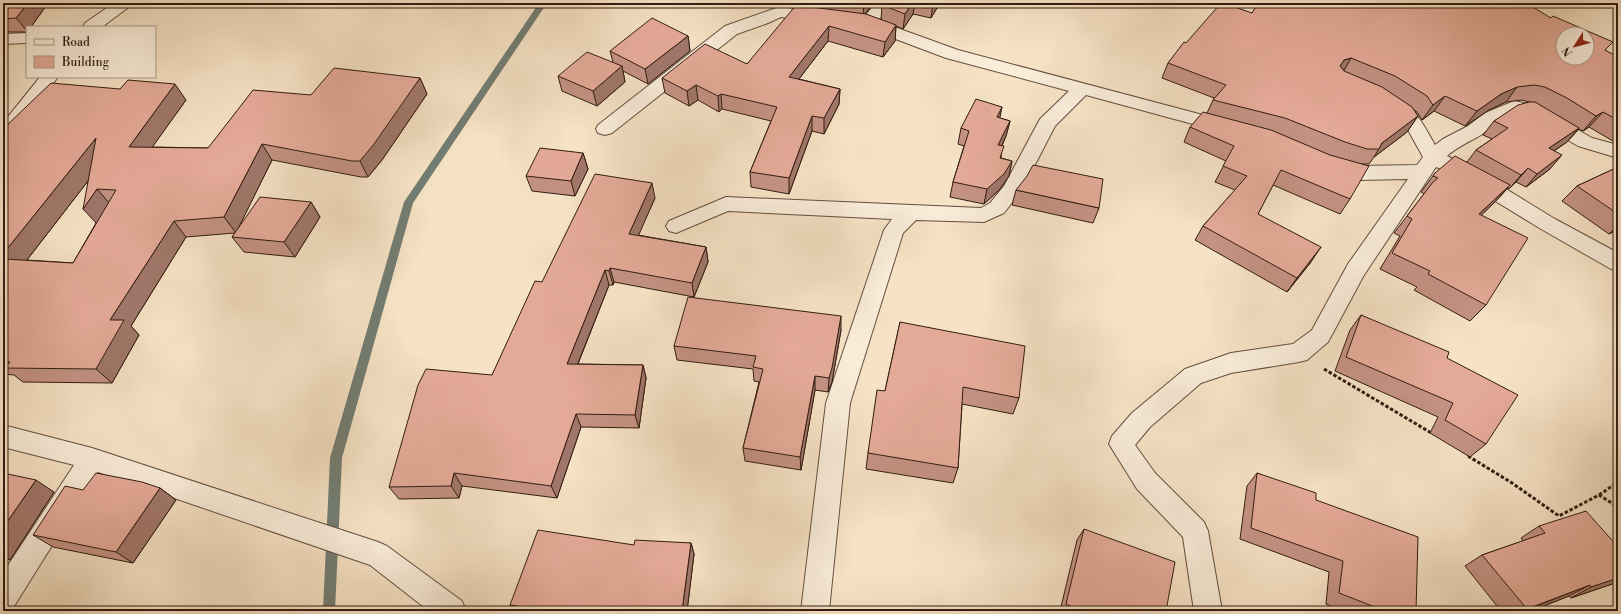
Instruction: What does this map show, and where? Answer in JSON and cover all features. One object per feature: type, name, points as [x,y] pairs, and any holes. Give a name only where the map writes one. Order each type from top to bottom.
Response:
[{"type":"street","points":[[90,26],[124,3]]},
{"type":"street","points":[[854,21],[884,3]]},
{"type":"street","points":[[604,129],[731,30],[762,20],[779,12],[854,21],[952,54],[1238,130]]},
{"type":"street","points":[[3,40],[26,38]]},
{"type":"street","points":[[3,136],[48,78]]},
{"type":"street","points":[[676,226],[726,204],[984,216],[997,208],[1012,190],[1047,123],[1082,89]]},
{"type":"street","points":[[1373,94],[1410,117],[1428,165]]},
{"type":"street","points":[[1208,611],[1195,531],[1146,481],[1121,444],[1141,420],[1193,376],[1231,363],[1299,353],[1320,336],[1356,270],[1428,165],[1450,143],[1475,130],[1491,117],[1514,106],[1529,109],[1585,142],[1618,152]]},
{"type":"street","points":[[1321,161],[1356,173],[1428,165],[1488,186],[1548,224],[1618,263]]},
{"type":"street","points":[[815,611],[838,403],[894,230],[911,213]]},
{"type":"street","points":[[3,436],[92,459],[378,555],[452,611]]},
{"type":"street","points":[[3,598],[92,459]]},
{"type":"path","points":[[1299,353],[1437,437]]},
{"type":"path","points":[[1464,453],[1512,483],[1559,516],[1599,495],[1618,482]]},
{"type":"path","points":[[1599,495],[1618,507]]},
{"type":"building","points":[[3,3],[28,3],[16,18],[3,19]]},
{"type":"building","points":[[883,3],[912,3],[905,14],[882,5]]},
{"type":"building","points":[[1221,3],[1252,13],[1258,3],[1526,3],[1551,18],[1553,16],[1576,26],[1555,26],[1555,66],[1595,66],[1595,34],[1613,42],[1605,50],[1618,57],[1618,120],[1603,112],[1596,116],[1567,98],[1545,87],[1534,85],[1517,87],[1501,94],[1477,111],[1445,96],[1433,105],[1427,96],[1395,76],[1351,58],[1344,60],[1340,66],[1344,71],[1382,87],[1412,107],[1418,116],[1382,143],[1379,149],[1367,149],[1345,142],[1285,118],[1213,100],[1226,85],[1168,63],[1184,42],[1186,43]]},
{"type":"building","points":[[796,5],[866,14],[896,25],[885,42],[829,26],[789,77],[840,89],[824,118],[812,116],[789,178],[750,172],[777,107],[721,94],[718,96],[696,85],[687,91],[662,78],[705,44],[747,64]]},
{"type":"building","points":[[652,18],[688,36],[645,69],[610,51]]},
{"type":"building","points":[[587,52],[622,66],[593,91],[558,76]]},
{"type":"building","points":[[334,68],[420,78],[374,144],[360,161],[352,161],[262,144],[224,217],[174,221],[110,320],[124,320],[96,369],[5,368],[10,362],[3,361],[3,259],[73,263],[116,190],[97,189],[83,209],[96,138],[3,254],[3,129],[51,83],[120,89],[128,80],[175,84],[129,147],[208,148],[253,90],[311,95]]},
{"type":"building","points":[[976,99],[1002,107],[997,117],[1010,121],[998,145],[1004,146],[1000,158],[1012,161],[1004,174],[987,189],[953,182],[969,131],[961,128]]},
{"type":"building","points":[[1535,102],[1579,128],[1549,148],[1562,155],[1537,174],[1528,168],[1521,175],[1476,150],[1508,128],[1494,121],[1518,105]]},
{"type":"building","points":[[1203,112],[1271,130],[1330,155],[1369,166],[1350,199],[1281,170],[1258,214],[1321,247],[1297,278],[1203,226],[1247,176],[1223,166],[1234,146],[1190,127]]},
{"type":"building","points":[[540,148],[583,153],[571,181],[526,176]]},
{"type":"building","points":[[1455,156],[1510,185],[1479,214],[1528,238],[1486,305],[1428,274],[1430,271],[1392,253],[1412,219],[1407,216],[1433,182],[1438,178],[1433,176],[1435,173]]},
{"type":"building","points":[[1033,165],[1103,179],[1099,208],[1016,190],[1027,176]]},
{"type":"building","points":[[1618,167],[1618,214],[1577,186]]},
{"type":"building","points":[[595,174],[652,183],[629,234],[706,247],[692,283],[610,268],[609,271],[605,270],[567,364],[643,365],[635,415],[576,414],[551,486],[454,473],[451,486],[389,487],[418,385],[426,369],[492,375],[535,281],[542,282]]},
{"type":"building","points":[[260,197],[311,202],[284,242],[232,237]]},
{"type":"building","points":[[688,297],[841,316],[829,378],[815,376],[800,457],[743,448],[763,369],[753,367],[756,356],[674,346]]},
{"type":"building","points":[[1361,315],[1449,352],[1447,358],[1518,395],[1486,444],[1445,420],[1453,403],[1346,357]]},
{"type":"building","points":[[900,322],[1025,346],[1019,398],[963,387],[958,468],[868,453],[877,390],[885,391]]},
{"type":"building","points":[[3,473],[36,480],[3,528]]},
{"type":"building","points":[[96,473],[142,482],[160,488],[116,552],[33,535],[65,486],[83,490]]},
{"type":"building","points":[[1257,473],[1316,493],[1316,500],[1418,537],[1416,611],[1385,611],[1339,593],[1343,561],[1251,528]]},
{"type":"building","points":[[1586,511],[1618,547],[1618,578],[1591,587],[1590,585],[1527,609],[1482,555],[1545,533],[1539,526]]},
{"type":"building","points":[[1084,529],[1175,562],[1166,611],[1082,611],[1066,604]]},
{"type":"building","points":[[538,530],[634,545],[635,540],[691,543],[682,611],[547,611],[510,605]]},
{"type":"waterway","points":[[329,611],[336,458],[409,202],[543,3]]}]
